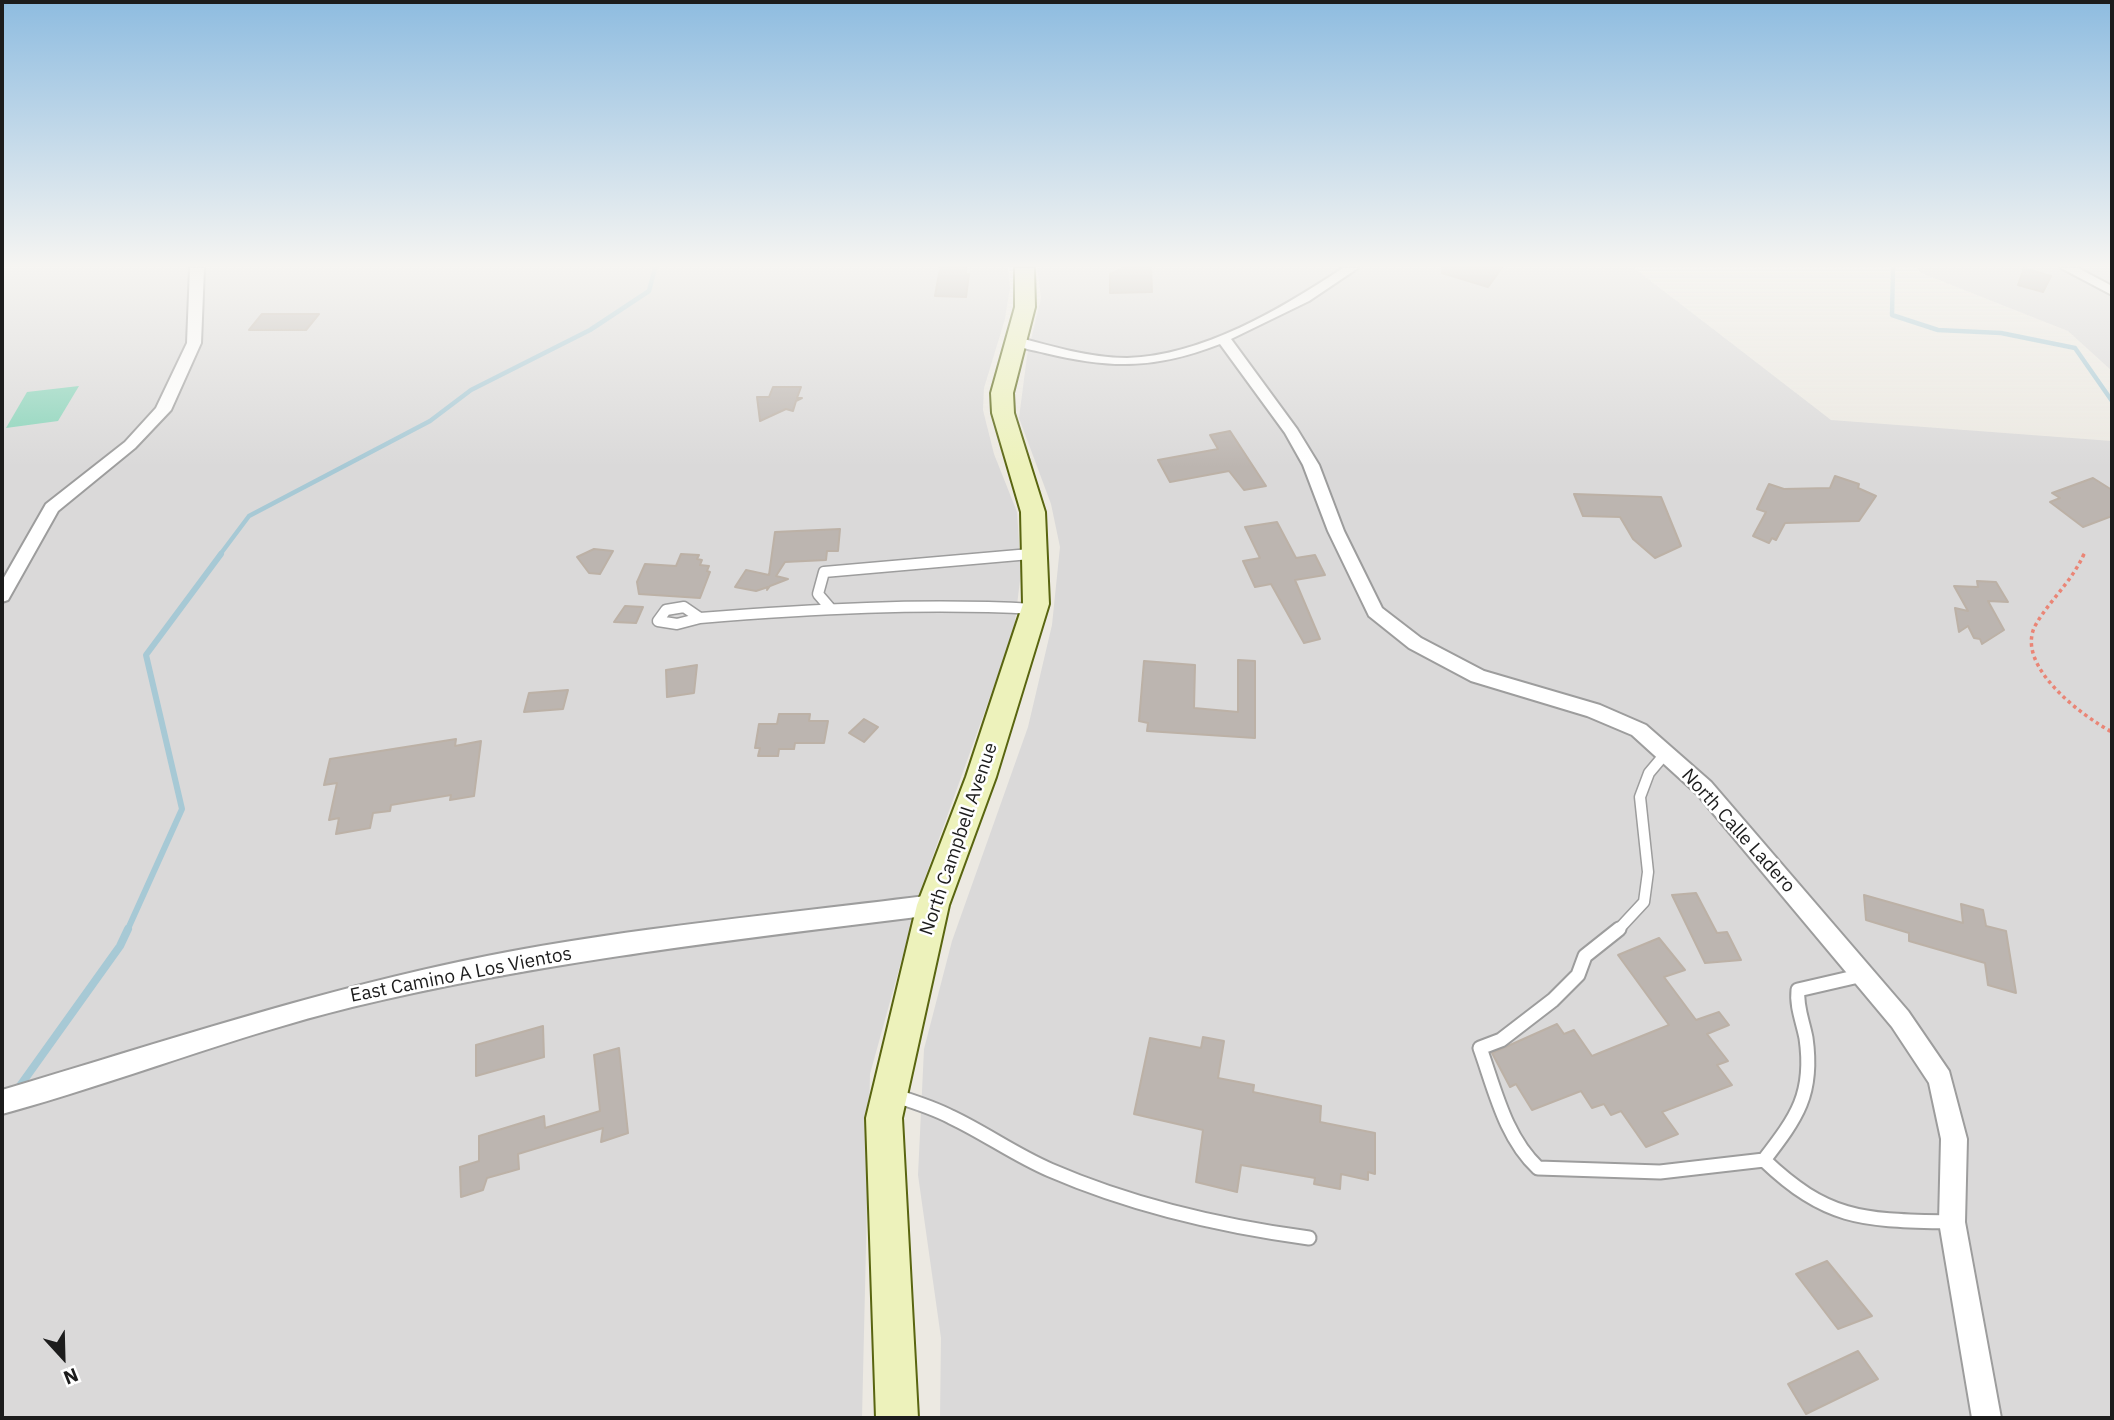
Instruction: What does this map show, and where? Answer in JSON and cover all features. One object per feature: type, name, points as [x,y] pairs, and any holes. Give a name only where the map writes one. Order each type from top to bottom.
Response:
[{"type":"main road","name":"North Campbell Avenue","points":[[897,1418],[884,1118],[933,905],[981,777],[1035,609],[1033,512],[1003,414],[1004,376],[1018,334]]},
{"type":"street","points":[[2,596],[52,508],[130,445],[163,410],[194,343],[194,334]]},
{"type":"street","points":[[1016,341],[1083,358],[1129,362],[1199,347],[1231,334]]},
{"type":"street","name":"North Calle Ladero","points":[[1223,338],[1292,432],[1311,465],[1336,531],[1375,612],[1415,643],[1441,659],[1478,676],[1592,709],[1639,730],[1704,788],[1900,1019],[1940,1079],[1954,1139],[1952,1222],[1987,1418]]},
{"type":"street","name":"East Camino A Los Vientos","points":[[2,1102],[349,997],[489,966],[647,941],[933,905]]},
{"type":"lane","points":[[830,608],[818,594],[824,572],[1034,554]]},
{"type":"lane","points":[[699,618],[830,608],[955,605],[1035,609]]},
{"type":"lane","points":[[1665,754],[1649,773],[1640,797],[1648,872],[1644,902],[1629,922],[1586,956],[1578,975],[1553,1000],[1501,1040],[1480,1048],[1511,1134],[1522,1154],[1538,1168],[1660,1172],[1764,1160],[1793,1125],[1802,1105],[1809,1048],[1797,998],[1798,990],[1818,983],[1863,975]]},
{"type":"lane","points":[[889,1093],[953,1117],[1014,1154],[1077,1180],[1183,1215],[1252,1231],[1309,1238]]},
{"type":"lane","points":[[1764,1160],[1791,1187],[1815,1204],[1840,1214],[1895,1221],[1952,1222]]},
{"type":"path","points":[[2085,552],[2064,593],[2034,628],[2035,661],[2049,680],[2074,704],[2112,732]]},
{"type":"shaded area","points":[[2,334],[1000,334],[984,388],[983,410],[994,454],[1017,512],[1021,572],[1014,630],[922,886],[870,1074],[862,1418],[2,1418]]},
{"type":"shaded area","points":[[1032,334],[1720,334],[1831,420],[2112,441],[2112,1418],[940,1418],[941,1338],[918,1175],[924,1049],[952,941],[1028,727],[1052,625],[1060,547],[1051,504],[1019,418]]},
{"type":"shaded area","points":[[2072,334],[2112,334],[2112,371]]},
{"type":"green space","points":[[79,386],[58,421],[6,428],[27,392]]},
{"type":"building","points":[[773,387],[801,387],[797,398],[802,398],[796,401],[793,411],[786,409],[760,421],[757,397],[769,397]]},
{"type":"building","points":[[1230,431],[1266,486],[1244,490],[1229,471],[1170,482],[1158,460],[1218,449],[1210,435]]},
{"type":"building","points":[[1835,476],[1859,484],[1858,488],[1876,496],[1859,521],[1785,523],[1776,540],[1772,538],[1769,543],[1753,536],[1766,512],[1757,509],[1769,484],[1784,489],[1830,488]]},
{"type":"building","points":[[2093,478],[2112,490],[2112,516],[2083,527],[2050,502],[2060,498],[2052,493]]},
{"type":"building","points":[[1574,494],[1661,497],[1681,546],[1655,558],[1633,539],[1620,517],[1583,516]]},
{"type":"building","points":[[1277,522],[1296,558],[1315,555],[1325,575],[1295,580],[1320,639],[1304,643],[1271,584],[1255,587],[1243,561],[1260,558],[1245,527]]},
{"type":"building","points":[[840,529],[838,551],[827,551],[826,560],[785,562],[776,576],[788,579],[770,586],[767,590],[768,587],[756,591],[735,587],[746,570],[769,575],[775,532]]},
{"type":"building","points":[[594,549],[613,551],[600,574],[589,573],[577,557]]},
{"type":"building","points":[[681,554],[699,555],[697,559],[702,560],[700,565],[709,566],[707,571],[710,572],[700,598],[639,594],[637,582],[645,564],[676,566]]},
{"type":"building","points":[[1977,581],[1996,582],[2008,602],[1988,601],[2004,630],[1982,644],[1980,639],[1974,638],[1968,626],[1959,632],[1955,608],[1968,611],[1954,586],[1978,587]]},
{"type":"building","points":[[625,606],[643,607],[636,623],[614,622]]},
{"type":"building","points":[[1238,660],[1255,661],[1255,738],[1147,731],[1148,723],[1139,721],[1144,661],[1195,665],[1194,708],[1238,712]]},
{"type":"building","points":[[697,665],[694,693],[667,697],[666,670]]},
{"type":"building","points":[[568,690],[563,709],[524,712],[529,693]]},
{"type":"building","points":[[779,714],[810,714],[809,721],[828,721],[824,743],[795,743],[794,749],[779,749],[778,756],[758,756],[760,748],[755,748],[759,724],[777,724]]},
{"type":"building","points":[[864,719],[878,727],[864,742],[849,733]]},
{"type":"building","points":[[456,739],[455,746],[481,741],[474,796],[450,800],[451,795],[391,805],[390,811],[373,813],[370,828],[336,834],[339,818],[329,820],[337,783],[324,785],[330,759]]},
{"type":"building","points":[[1696,893],[1717,933],[1727,932],[1741,960],[1705,963],[1672,895]]},
{"type":"building","points":[[1864,895],[1963,923],[1961,904],[1983,910],[1986,926],[2006,931],[2016,993],[1988,985],[1985,963],[1909,941],[1909,933],[1866,920]]},
{"type":"building","points":[[1659,938],[1685,970],[1664,977],[1696,1020],[1719,1012],[1729,1025],[1707,1034],[1728,1061],[1717,1065],[1732,1085],[1662,1112],[1678,1134],[1646,1147],[1621,1111],[1611,1115],[1604,1104],[1592,1108],[1581,1091],[1532,1110],[1516,1084],[1510,1087],[1492,1053],[1557,1024],[1564,1034],[1574,1030],[1592,1056],[1669,1025],[1618,955]]},
{"type":"building","points":[[543,1026],[544,1057],[476,1076],[476,1045]]},
{"type":"building","points":[[1203,1037],[1224,1041],[1218,1078],[1254,1085],[1253,1092],[1321,1106],[1320,1122],[1375,1133],[1375,1174],[1368,1172],[1368,1180],[1341,1174],[1340,1189],[1314,1184],[1315,1178],[1241,1165],[1237,1192],[1196,1182],[1203,1130],[1134,1114],[1150,1038],[1201,1048]]},
{"type":"building","points":[[619,1048],[628,1133],[601,1142],[603,1128],[518,1154],[519,1169],[487,1178],[483,1190],[461,1197],[460,1167],[479,1161],[479,1136],[544,1116],[545,1128],[600,1111],[594,1055]]},
{"type":"building","points":[[1827,1261],[1872,1316],[1838,1329],[1796,1274]]},
{"type":"building","points":[[1858,1351],[1878,1379],[1806,1414],[1788,1384]]},
{"type":"waterway","points":[[219,556],[249,516],[430,421],[471,390],[582,334]]},
{"type":"waterway","points":[[2007,334],[2075,348],[2112,401]]},
{"type":"waterway","points":[[127,931],[182,809],[146,655],[221,554]]},
{"type":"waterway","points":[[17,1090],[120,946],[128,929]]}]
